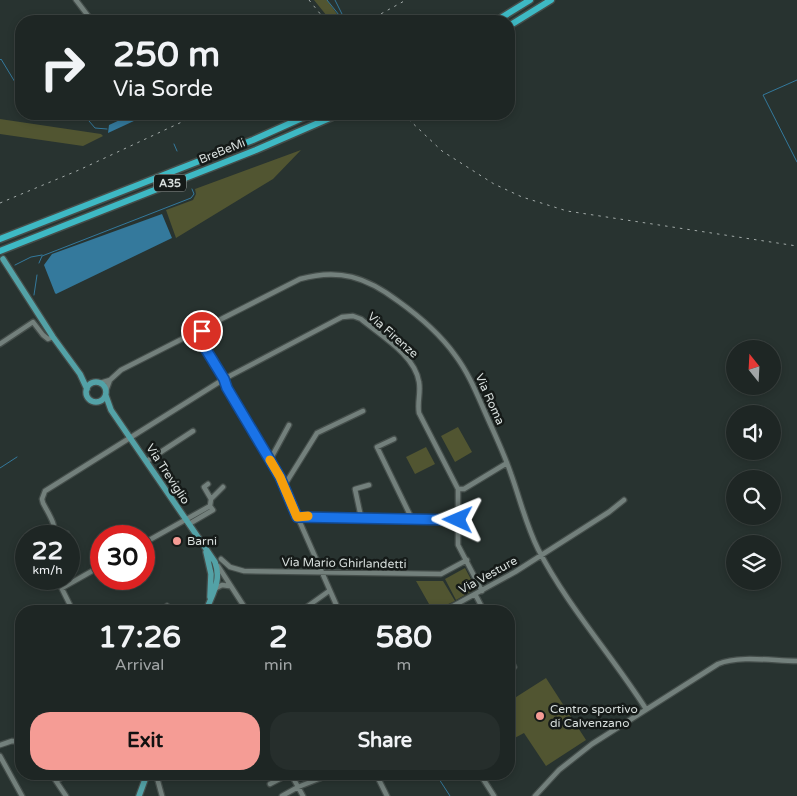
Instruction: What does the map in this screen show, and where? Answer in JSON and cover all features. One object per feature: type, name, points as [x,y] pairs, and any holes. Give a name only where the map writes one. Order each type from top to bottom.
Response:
[{"type":"highway","points":[[506,15],[530,0]]},
{"type":"highway","points":[[515,22],[551,0]]},
{"type":"highway","name":"BreBeMi","points":[[0,239],[244,144],[298,120]]},
{"type":"highway","name":"BreBeMi","points":[[0,251],[256,150],[325,120]]},
{"type":"main road","name":"Via Treviglio","points":[[3,258],[53,337],[80,374],[87,389],[87,396],[111,410]]},
{"type":"main road","name":"Via Treviglio","points":[[80,374],[104,386],[111,410],[132,438],[206,550],[215,570]]},
{"type":"main road","points":[[87,389],[90,384],[97,382]]},
{"type":"main road","points":[[98,402],[106,393]]},
{"type":"main road","points":[[209,602],[216,588],[215,570]]},
{"type":"main road","points":[[208,605],[215,570]]},
{"type":"main road","points":[[139,796],[144,780]]},
{"type":"street","points":[[76,0],[87,15]]},
{"type":"street","name":"Via Roma","points":[[97,382],[110,380],[121,370],[286,285],[315,275],[347,275],[373,284],[407,307],[431,328],[455,354],[471,379],[507,463],[531,532],[542,556],[567,599],[646,708]]},
{"type":"street","name":"Via Firenze","points":[[54,525],[42,501],[45,491],[224,379],[342,317],[353,316],[360,319],[408,358],[417,372],[420,394],[419,413],[458,489],[458,545],[482,591]]},
{"type":"street","name":"Via Treviglio","points":[[0,344],[33,322],[48,339],[53,337]]},
{"type":"street","points":[[202,328],[202,343]]},
{"type":"street","points":[[189,335],[202,343],[270,460],[284,486],[336,605]]},
{"type":"street","points":[[106,393],[110,380]]},
{"type":"street","points":[[284,486],[317,432],[363,411]]},
{"type":"street","points":[[270,460],[289,425]]},
{"type":"street","points":[[147,461],[193,431]]},
{"type":"street","points":[[394,439],[377,447],[410,515],[410,519]]},
{"type":"street","points":[[458,489],[464,489],[507,463]]},
{"type":"street","points":[[208,484],[204,487],[211,499]]},
{"type":"street","points":[[361,518],[355,489],[369,485]]},
{"type":"street","points":[[155,538],[213,510],[210,506],[211,499],[223,487]]},
{"type":"street","name":"Via Vesture","points":[[455,605],[542,556],[624,500]]},
{"type":"street","points":[[297,517],[458,520]]},
{"type":"street","name":"Via Mario Ghirlandetti","points":[[221,559],[230,567],[244,571],[441,574],[466,560]]},
{"type":"street","points":[[215,570],[229,585],[243,605]]},
{"type":"street","points":[[215,570],[229,585]]},
{"type":"street","points":[[216,588],[222,585],[229,585]]},
{"type":"street","points":[[63,590],[70,605]]},
{"type":"street","points":[[309,605],[329,591]]},
{"type":"street","points":[[475,594],[481,605]]},
{"type":"street","points":[[535,796],[559,770],[585,749],[646,708],[711,668],[730,660],[797,661]]},
{"type":"street","points":[[0,745],[15,741]]},
{"type":"street","points":[[0,756],[22,796]]},
{"type":"street","points":[[158,780],[162,796]]},
{"type":"street","points":[[270,784],[278,780]]},
{"type":"street","points":[[294,780],[303,796]]},
{"type":"street","points":[[282,796],[316,780]]},
{"type":"street","points":[[379,780],[387,796]]},
{"type":"street","points":[[484,780],[494,796]]},
{"type":"street","points":[[56,781],[66,796]]},
{"type":"green space","points":[[314,0],[327,0],[338,15],[326,15]]},
{"type":"green space","points":[[0,119],[101,134],[103,136],[83,146],[0,134]]},
{"type":"green space","points":[[301,150],[273,179],[176,238],[166,210],[193,200],[196,194],[195,189]]},
{"type":"green space","points":[[458,427],[472,452],[455,462],[441,436]]},
{"type":"green space","points":[[426,447],[435,464],[415,474],[406,457]]},
{"type":"green space","points":[[465,568],[476,589],[456,600],[445,579]]},
{"type":"green space","points":[[416,581],[443,581],[455,601],[446,605],[430,605]]},
{"type":"green space","name":"Centro sportivo di Calvenzano","points":[[546,678],[586,740],[546,766],[524,733],[515,738],[515,698]]},
{"type":"water","points":[[120,120],[136,120],[108,133],[109,125]]},
{"type":"water","points":[[162,214],[172,238],[55,293],[44,265],[52,254]]},
{"type":"waterway","points":[[79,0],[90,15]]},
{"type":"waterway","points":[[327,0],[339,15]]},
{"type":"waterway","points":[[335,0],[342,15]]},
{"type":"waterway","points":[[0,60],[15,82]]},
{"type":"waterway","points":[[797,80],[763,95],[797,162]]},
{"type":"waterway","points":[[88,120],[95,128],[107,129]]},
{"type":"waterway","points":[[174,144],[177,151]]},
{"type":"waterway","points":[[39,263],[42,256],[191,198],[194,194],[192,189]]},
{"type":"waterway","points":[[15,265],[31,257],[42,255]]},
{"type":"waterway","points":[[34,295],[37,275]]},
{"type":"waterway","points":[[0,468],[17,457]]},
{"type":"waterway","points":[[440,780],[450,796]]},
{"type":"railway","points":[[309,0],[321,15]]},
{"type":"railway","points":[[379,15],[406,0]]},
{"type":"railway","points":[[0,203],[79,170],[186,120]]},
{"type":"railway","points":[[409,120],[442,151],[494,184],[522,197],[567,211],[797,246]]},
{"type":"slow traffic","points":[[270,460],[280,477],[297,517],[308,516]]},
{"type":"place","name":"Barni","points":[[177,541]]},
{"type":"place","name":"Centro sportivo di Calvenzano","points":[[540,716]]},
{"type":"route","points":[[202,331],[202,343],[280,477],[297,517],[458,520]]}]
